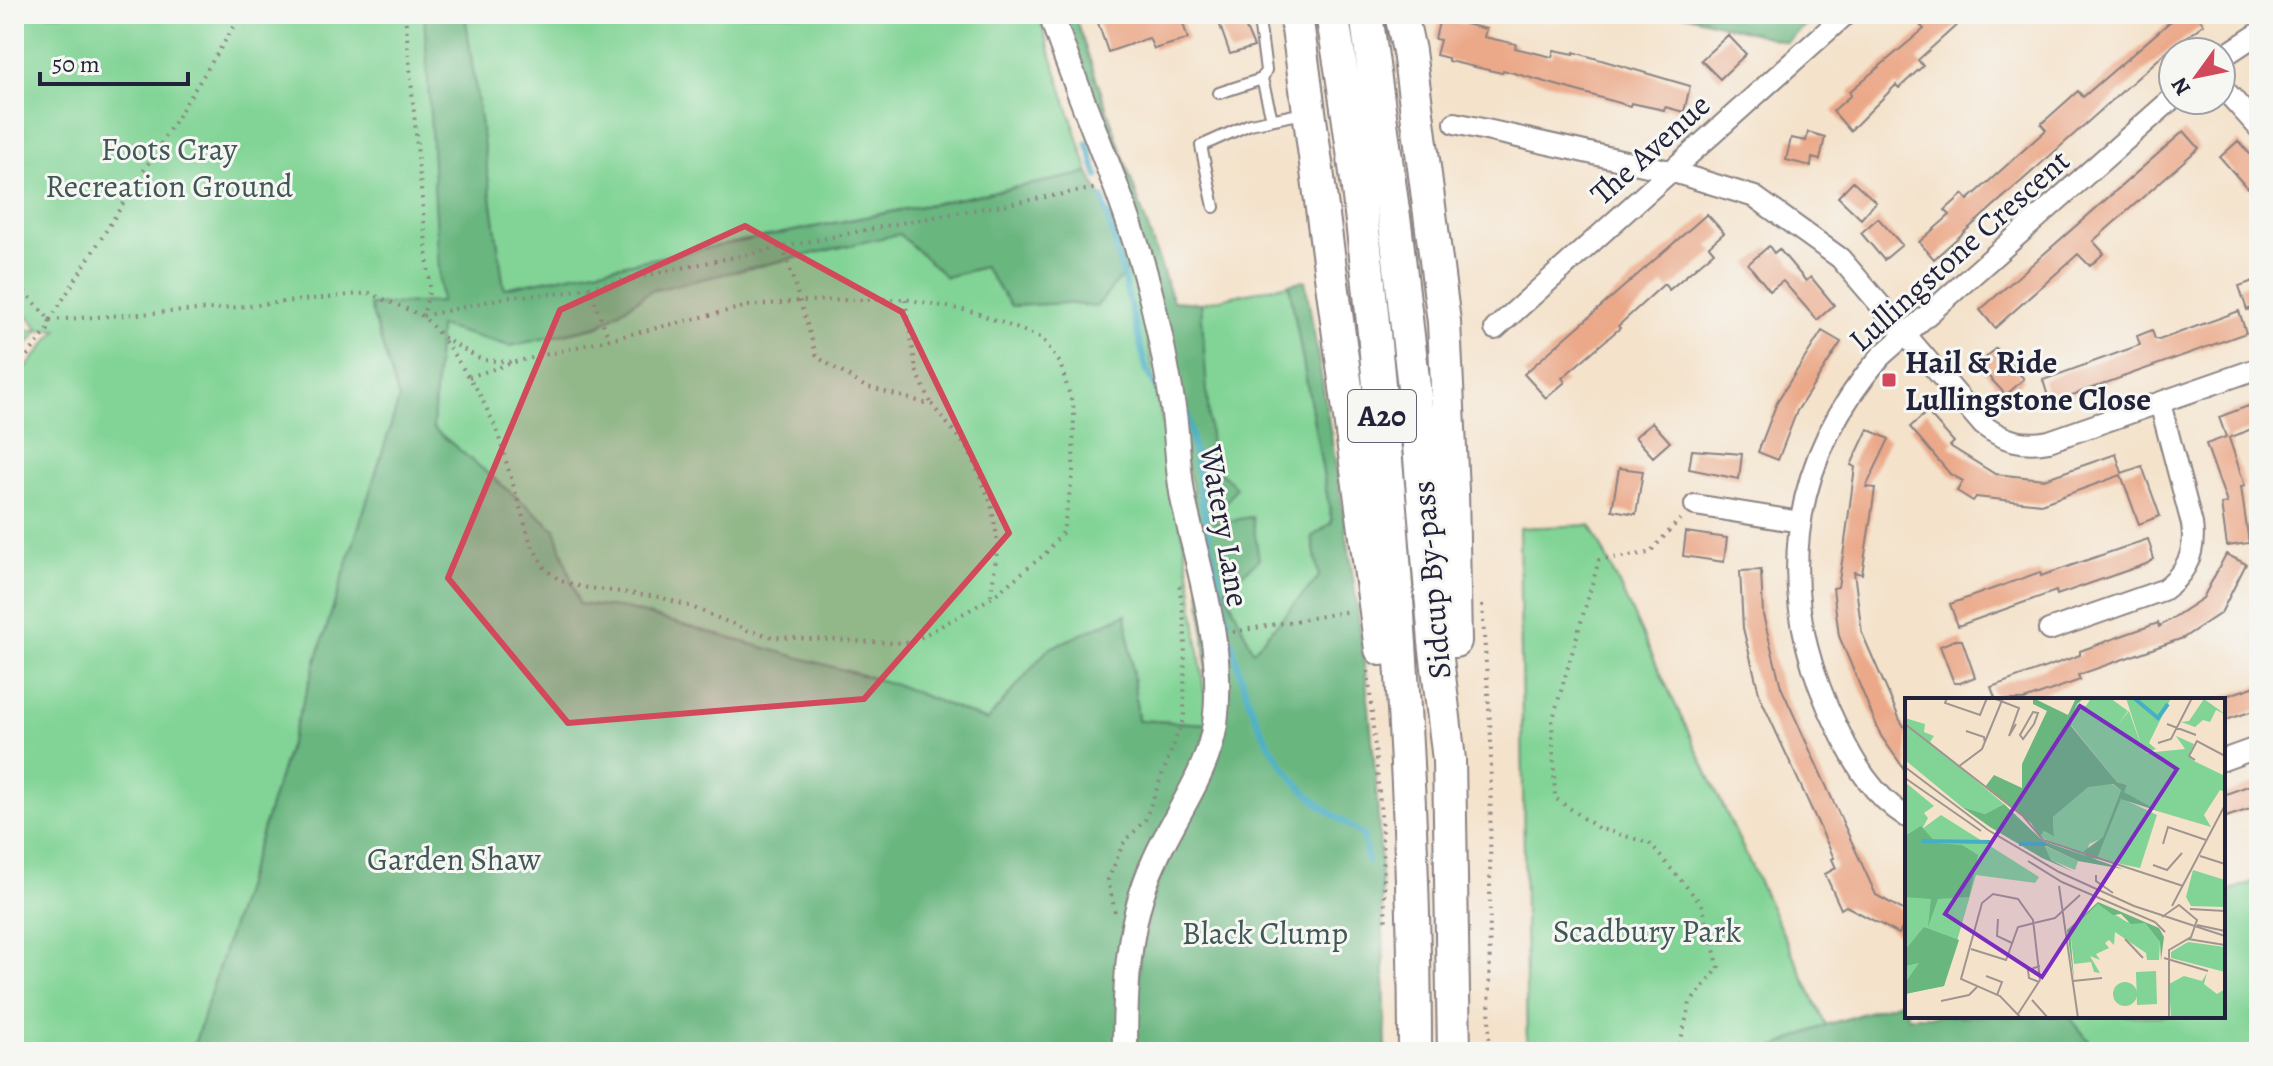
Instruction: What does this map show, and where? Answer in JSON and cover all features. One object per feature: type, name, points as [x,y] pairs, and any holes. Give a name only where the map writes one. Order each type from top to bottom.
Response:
[{"type":"highway","name":"A20","points":[[1296,14],[1373,596],[1409,820]]},
{"type":"highway","name":"Sidcup By-pass","points":[[1332,14],[1363,236],[1381,399],[1404,702],[1415,1052]]},
{"type":"highway","name":"Sidcup By-pass","points":[[1366,14],[1406,321],[1424,492],[1435,642],[1449,760],[1454,1052]]},
{"type":"highway","name":"A20","points":[[1401,14],[1409,51],[1444,322],[1455,642],[1449,760]]},
{"type":"street","name":"Watery Lane","points":[[1051,14],[1145,271],[1173,407],[1183,499],[1209,605],[1218,679],[1215,726],[1189,798],[1153,862],[1136,916],[1129,959],[1125,1052]]},
{"type":"street","name":"The Avenue","points":[[1495,329],[1846,14]]},
{"type":"street","points":[[2237,47],[2259,33]]},
{"type":"street","points":[[2237,104],[2259,128]]},
{"type":"street","name":"Lullingstone Crescent","points":[[1905,815],[1882,798],[1861,773],[1819,687],[1803,636],[1796,575],[1800,522],[1813,470],[1836,417],[1862,378],[1905,334],[2157,112]]},
{"type":"street","points":[[1455,123],[1670,171],[1755,197],[1840,258],[1983,425],[1996,435],[2014,442],[2032,444],[2049,441],[2259,368]]},
{"type":"street","points":[[2049,630],[2163,590],[2174,582],[2190,558],[2194,542],[2192,524],[2160,403]]},
{"type":"street","points":[[1695,505],[1800,522]]},
{"type":"street","points":[[2225,759],[2259,747]]},
{"type":"lane","points":[[1258,14],[1266,70],[1262,79],[1272,119]]},
{"type":"lane","points":[[1219,93],[1262,79]]},
{"type":"lane","points":[[1214,207],[1201,146],[1250,124],[1310,113]]},
{"type":"path","points":[[14,372],[48,330],[50,320],[242,14]]},
{"type":"path","points":[[405,14],[430,288],[423,316]]},
{"type":"path","points":[[423,316],[507,297],[563,293],[895,224],[1103,187]]},
{"type":"path","points":[[783,247],[817,357],[864,386],[932,405]]},
{"type":"path","points":[[14,279],[50,320]]},
{"type":"path","points":[[589,287],[609,340]]},
{"type":"path","points":[[50,320],[228,308],[369,293],[423,316],[442,337],[469,377],[496,428],[531,544],[546,570],[561,581],[582,587],[659,597],[773,637],[868,643],[914,641],[991,598],[1045,554],[1063,532],[1073,473],[1074,409],[1060,363],[1042,338],[974,312],[905,299],[799,301],[748,306],[515,362],[469,377]]},
{"type":"path","points":[[905,299],[916,370],[932,405],[968,449],[991,503],[998,543],[991,598]]},
{"type":"path","points":[[442,337],[482,360],[515,362]]},
{"type":"path","points":[[1678,1052],[1690,1003],[1719,968],[1702,905],[1649,843],[1598,828],[1555,798],[1552,722],[1599,560],[1649,553],[1695,505]]},
{"type":"path","points":[[1117,921],[1108,880],[1123,844],[1145,820],[1184,717],[1185,631],[1178,577]]},
{"type":"path","points":[[1213,636],[1360,609]]},
{"type":"highlighted area","points":[[745,226],[902,312],[1009,533],[864,699],[568,723],[448,578],[560,310]]},
{"type":"green space","name":"Foots Cray Recreation Ground","points":[[14,14],[425,14],[441,302],[370,306],[399,400],[195,1042],[182,1052],[14,1052],[14,382],[58,329],[39,330],[14,361],[14,323],[30,331],[39,329],[14,299]]},
{"type":"green space","name":"Garden Shaw","points":[[424,14],[465,14],[504,288],[1089,173],[1134,262],[1096,307],[1065,303],[1011,306],[984,267],[946,277],[899,234],[650,291],[599,326],[510,346],[439,326],[433,428],[555,529],[579,604],[626,609],[897,685],[987,721],[1048,649],[1126,614],[1138,720],[1208,724],[1198,759],[1146,860],[1117,1052],[183,1052],[195,1042],[399,400],[370,305],[441,302]]},
{"type":"green space","points":[[465,14],[1038,14],[1089,173],[504,288]]},
{"type":"green space","name":"Black Clump","points":[[1062,14],[1074,14],[1173,301],[1201,303],[1212,464],[1236,487],[1214,523],[1252,517],[1259,559],[1225,589],[1253,651],[1319,577],[1312,537],[1332,522],[1289,284],[1305,280],[1349,547],[1366,681],[1380,845],[1386,1052],[1135,1052],[1139,961],[1148,913],[1162,867],[1214,761],[1192,486]]},
{"type":"green space","points":[[1682,14],[1749,14],[1759,17],[1819,14],[1786,42]]},
{"type":"green space","points":[[899,233],[946,277],[984,267],[1012,306],[1065,303],[1096,307],[1134,262],[1190,577],[1208,724],[1138,720],[1126,615],[1048,649],[987,721],[897,685],[626,609],[579,604],[555,529],[433,428],[439,326],[511,346],[599,326],[650,291]]},
{"type":"green space","points":[[1289,284],[1332,523],[1312,537],[1319,577],[1253,652],[1225,589],[1252,517],[1214,523],[1201,303]]},
{"type":"green space","name":"Scadbury Park","points":[[1591,525],[1826,1025],[1905,1001],[1905,1018],[2225,1018],[2225,892],[2259,880],[2259,1052],[1527,1052],[1519,528]]},
{"type":"green space","points":[[1905,1001],[1905,1018],[2071,1018],[2098,1052],[1762,1052],[1826,1025]]},
{"type":"building","points":[[1095,14],[1180,14],[1188,39],[1154,49],[1149,38],[1108,52]]},
{"type":"building","points":[[1216,14],[1240,14],[1254,47],[1230,54]]},
{"type":"building","points":[[1931,14],[1969,14],[1918,60],[1923,66],[1899,88],[1896,85],[1850,131],[1833,111],[1851,95],[1849,92],[1924,29],[1919,24]]},
{"type":"building","points":[[2179,14],[2196,14],[2204,24],[2188,36],[2157,36],[2157,60],[1934,259],[1919,242],[1950,215],[1945,210],[1963,194],[1968,200],[2046,130],[2041,124],[2078,91],[2083,97]]},
{"type":"building","points":[[1440,18],[1486,29],[1484,37],[1516,44],[1515,48],[1552,57],[1554,50],[1574,52],[1690,86],[1684,112],[1631,103],[1630,106],[1503,70],[1502,73],[1448,61],[1448,58],[1436,55],[1440,40],[1435,39]]},
{"type":"building","points":[[1728,35],[1746,54],[1720,79],[1701,60]]},
{"type":"building","points":[[2184,131],[2199,148],[2093,241],[2104,253],[2090,266],[2078,254],[1995,328],[1980,310]]},
{"type":"building","points":[[1808,132],[1825,137],[1820,160],[1812,158],[1811,166],[1786,160],[1791,138],[1806,141]]},
{"type":"building","points":[[2238,141],[2259,164],[2259,177],[2247,188],[2220,157]]},
{"type":"building","points":[[1853,181],[1876,202],[1861,219],[1838,197]]},
{"type":"building","points":[[1707,214],[1724,233],[1709,246],[1714,252],[1669,290],[1664,284],[1618,326],[1620,328],[1562,378],[1565,382],[1546,398],[1524,374]]},
{"type":"building","points":[[1878,218],[1902,245],[1884,260],[1861,233]]},
{"type":"building","points":[[1769,246],[1774,253],[1779,249],[1806,281],[1811,277],[1834,305],[1817,320],[1783,281],[1770,291],[1748,264]]},
{"type":"building","points":[[2259,279],[2259,305],[2247,310],[2239,286]]},
{"type":"building","points":[[2239,311],[2246,333],[2050,403],[2043,380],[2140,345],[2137,336],[2152,330],[2155,339],[2159,340]]},
{"type":"building","points":[[1822,331],[1841,342],[1797,411],[1778,460],[1758,452],[1778,400]]},
{"type":"building","points":[[1996,348],[2024,379],[2006,395],[1978,365]]},
{"type":"building","points":[[2259,402],[2259,426],[2229,438],[2245,486],[2241,487],[2249,543],[2227,546],[2221,504],[2227,503],[2206,444],[2226,437],[2219,417]]},
{"type":"building","points":[[1927,412],[1954,442],[1950,446],[1995,474],[2044,479],[2116,454],[2122,473],[2142,466],[2160,516],[2139,524],[2121,475],[2041,504],[1976,497],[1973,501],[1957,491],[1963,481],[1950,474],[1910,427]]},
{"type":"building","points":[[1652,422],[1670,442],[1653,457],[1635,437]]},
{"type":"building","points":[[1868,429],[1889,439],[1866,487],[1875,488],[1872,510],[1862,574],[1854,572],[1862,633],[1905,728],[1905,770],[1881,736],[1839,636],[1833,588],[1838,587],[1844,549],[1855,467],[1851,465]]},
{"type":"building","points":[[1692,450],[1742,454],[1739,479],[1689,469]]},
{"type":"building","points":[[1619,468],[1643,471],[1636,514],[1612,510]]},
{"type":"building","points":[[1686,532],[1727,538],[1724,562],[1683,556]]},
{"type":"building","points":[[2148,539],[2154,559],[2146,564],[2057,595],[2056,591],[1958,626],[1950,604]]},
{"type":"building","points":[[2226,554],[2246,564],[2221,613],[2183,638],[2078,675],[2080,680],[2030,698],[1995,698],[1991,687],[2080,655],[2080,651],[2118,637],[2158,623],[2159,627],[2203,598]]},
{"type":"building","points":[[1761,570],[1763,615],[1781,687],[1876,895],[1905,911],[1905,924],[1899,934],[1846,906],[1841,909],[1825,874],[1836,868],[1834,858],[1760,697],[1743,628],[1740,571]]},
{"type":"building","points":[[1962,640],[1975,677],[1960,683],[1954,683],[1940,646]]},
{"type":"building","points":[[2259,685],[2259,709],[2225,720],[2223,697]]},
{"type":"building","points":[[2259,782],[2259,806],[2225,817],[2225,794]]},
{"type":"waterway","points":[[1087,143],[1098,177]]},
{"type":"waterway","points":[[1103,198],[1147,371],[1162,398]]},
{"type":"waterway","points":[[1187,412],[1206,523],[1228,623]]},
{"type":"waterway","points":[[1231,638],[1255,716],[1274,753],[1307,793],[1363,835],[1368,862]]},
{"type":"place","name":"Hail & Ride Lullingstone Close","points":[[1889,380]]}]
